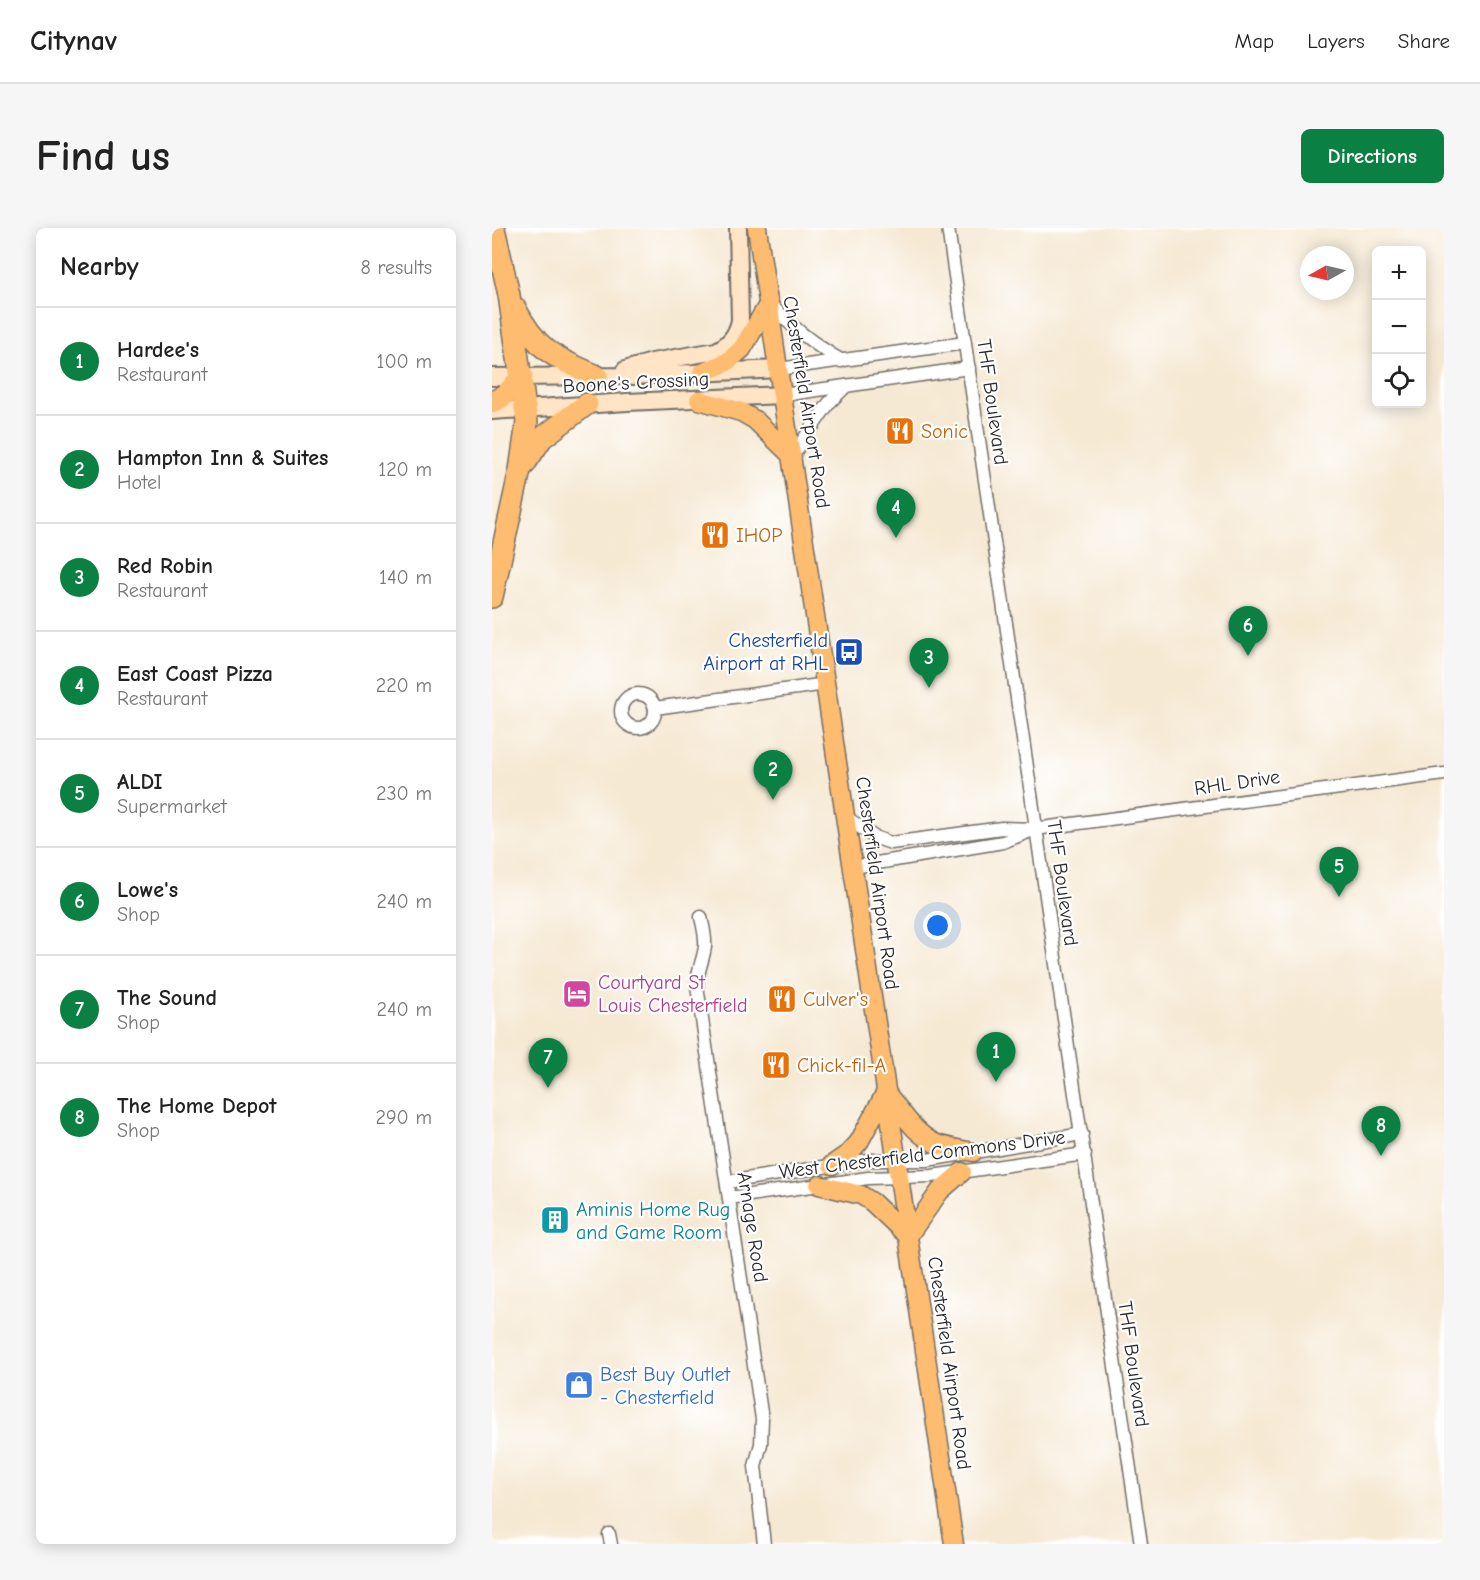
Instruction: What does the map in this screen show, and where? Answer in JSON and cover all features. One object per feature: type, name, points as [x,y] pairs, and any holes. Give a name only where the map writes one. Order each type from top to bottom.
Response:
[{"type":"highway","points":[[492,597],[520,470],[527,422],[509,295],[494,228]]},
{"type":"highway","points":[[509,295],[526,330],[541,346],[556,358],[602,376]]},
{"type":"highway","points":[[492,402],[508,393],[522,375]]},
{"type":"highway","points":[[520,470],[543,438],[587,404]]},
{"type":"main road","name":"Chesterfield Airport Road","points":[[757,228],[954,1544]]},
{"type":"main road","points":[[702,374],[727,363],[742,349],[769,303]]},
{"type":"main road","points":[[699,400],[741,412],[755,420],[792,456]]},
{"type":"main road","points":[[832,1165],[848,1154],[859,1142],[886,1092],[917,1131],[927,1138],[939,1145],[973,1152]]},
{"type":"main road","points":[[819,1185],[861,1196],[872,1202],[908,1236],[940,1191],[962,1172]]},
{"type":"street","points":[[602,376],[652,362],[716,351],[732,341],[740,321],[738,228]]},
{"type":"street","name":"THF Boulevard","points":[[948,228],[1141,1544]]},
{"type":"street","points":[[769,303],[795,330],[842,361]]},
{"type":"street","points":[[779,369],[965,343]]},
{"type":"street","points":[[783,395],[969,368]]},
{"type":"street","name":"Boone's Crossing","points":[[492,377],[702,374],[779,369]]},
{"type":"street","points":[[792,456],[829,404],[845,387]]},
{"type":"street","name":"Boone's Crossing","points":[[492,411],[783,395]]},
{"type":"street","points":[[655,708],[826,684]]},
{"type":"street","name":"RHL Drive","points":[[846,817],[874,837],[891,843],[1002,828],[1035,829],[1444,774]]},
{"type":"street","name":"RHL Drive","points":[[853,867],[1003,842],[1035,829]]},
{"type":"street","name":"Arnage Road","points":[[701,917],[705,949],[697,973],[697,986],[762,1419],[761,1444],[755,1466],[764,1544]]},
{"type":"street","name":"West Chesterfield Commons Drive","points":[[727,1182],[868,1160],[927,1160],[1082,1134]]},
{"type":"street","name":"West Chesterfield Commons Drive","points":[[729,1198],[868,1178],[932,1176],[1085,1154]]},
{"type":"place","name":"Sonic","points":[[900,431]]},
{"type":"place","name":"IHOP","points":[[715,535]]},
{"type":"place","name":"East Coast Pizza","points":[[896,538]]},
{"type":"place","name":"Chesterfield Airport at RHL","points":[[849,652]]},
{"type":"place","name":"Lowe's","points":[[1248,656]]},
{"type":"place","name":"Red Robin","points":[[929,688]]},
{"type":"place","name":"Hampton Inn & Suites","points":[[773,800]]},
{"type":"place","name":"ALDI","points":[[1339,897]]},
{"type":"place","name":"Courtyard St Louis Chesterfield","points":[[577,994]]},
{"type":"place","name":"Culver's","points":[[782,999]]},
{"type":"place","name":"Chick-fil-A","points":[[776,1065]]},
{"type":"place","name":"Hardee's","points":[[996,1082]]},
{"type":"place","name":"The Sound","points":[[548,1088]]},
{"type":"place","name":"The Home Depot","points":[[1381,1156]]},
{"type":"place","name":"Aminis Home Rug and Game Room","points":[[555,1220]]},
{"type":"place","name":"Best Buy Outlet - Chesterfield","points":[[579,1385]]}]
